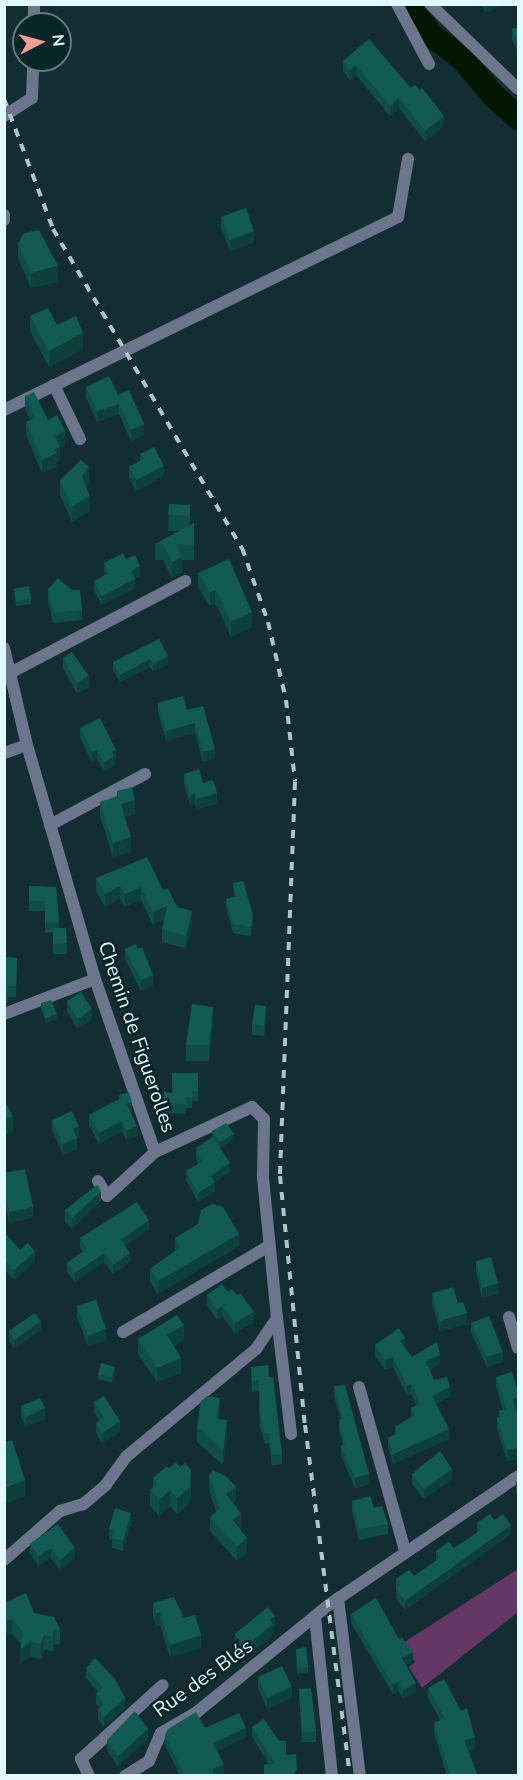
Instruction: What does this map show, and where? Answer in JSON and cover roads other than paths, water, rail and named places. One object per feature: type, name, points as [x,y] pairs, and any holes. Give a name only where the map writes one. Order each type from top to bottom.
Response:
[{"type":"street","points":[[429,4],[518,87]]},
{"type":"street","points":[[396,5],[429,64]]},
{"type":"street","points":[[4,116],[32,98],[33,72]]},
{"type":"street","points":[[4,410],[398,217],[408,159]]},
{"type":"street","points":[[4,215],[4,220]]},
{"type":"street","points":[[54,386],[80,439]]},
{"type":"street","points":[[10,673],[185,581]]},
{"type":"street","name":"Chemin de Figuerolles","points":[[4,648],[27,745],[95,979],[155,1152],[252,1107],[264,1119],[263,1174],[269,1246],[291,1434]]},
{"type":"street","points":[[4,753],[27,745]]},
{"type":"street","points":[[50,825],[145,774]]},
{"type":"street","points":[[4,1014],[95,979]]},
{"type":"street","points":[[98,1181],[107,1196],[155,1152]]},
{"type":"street","points":[[123,1332],[269,1246]]},
{"type":"street","points":[[509,1317],[519,1348]]},
{"type":"street","points":[[4,1560],[60,1511],[83,1504],[106,1485],[126,1457],[256,1349],[277,1318]]},
{"type":"street","points":[[359,1387],[405,1551]]},
{"type":"street","name":"Rue des Blés","points":[[125,1776],[145,1771],[160,1733],[196,1712],[338,1599],[405,1551],[519,1476]]},
{"type":"street","points":[[338,1599],[360,1776]]},
{"type":"street","points":[[315,1617],[332,1776]]},
{"type":"street","points":[[89,1776],[81,1759],[163,1685]]},
{"type":"waterway","points":[[408,4],[432,36],[460,56],[492,94],[518,118]]},
{"type":"railway","points":[[4,99],[53,229],[242,548],[268,622],[286,700],[295,782],[280,1176],[305,1425],[350,1776]]}]
